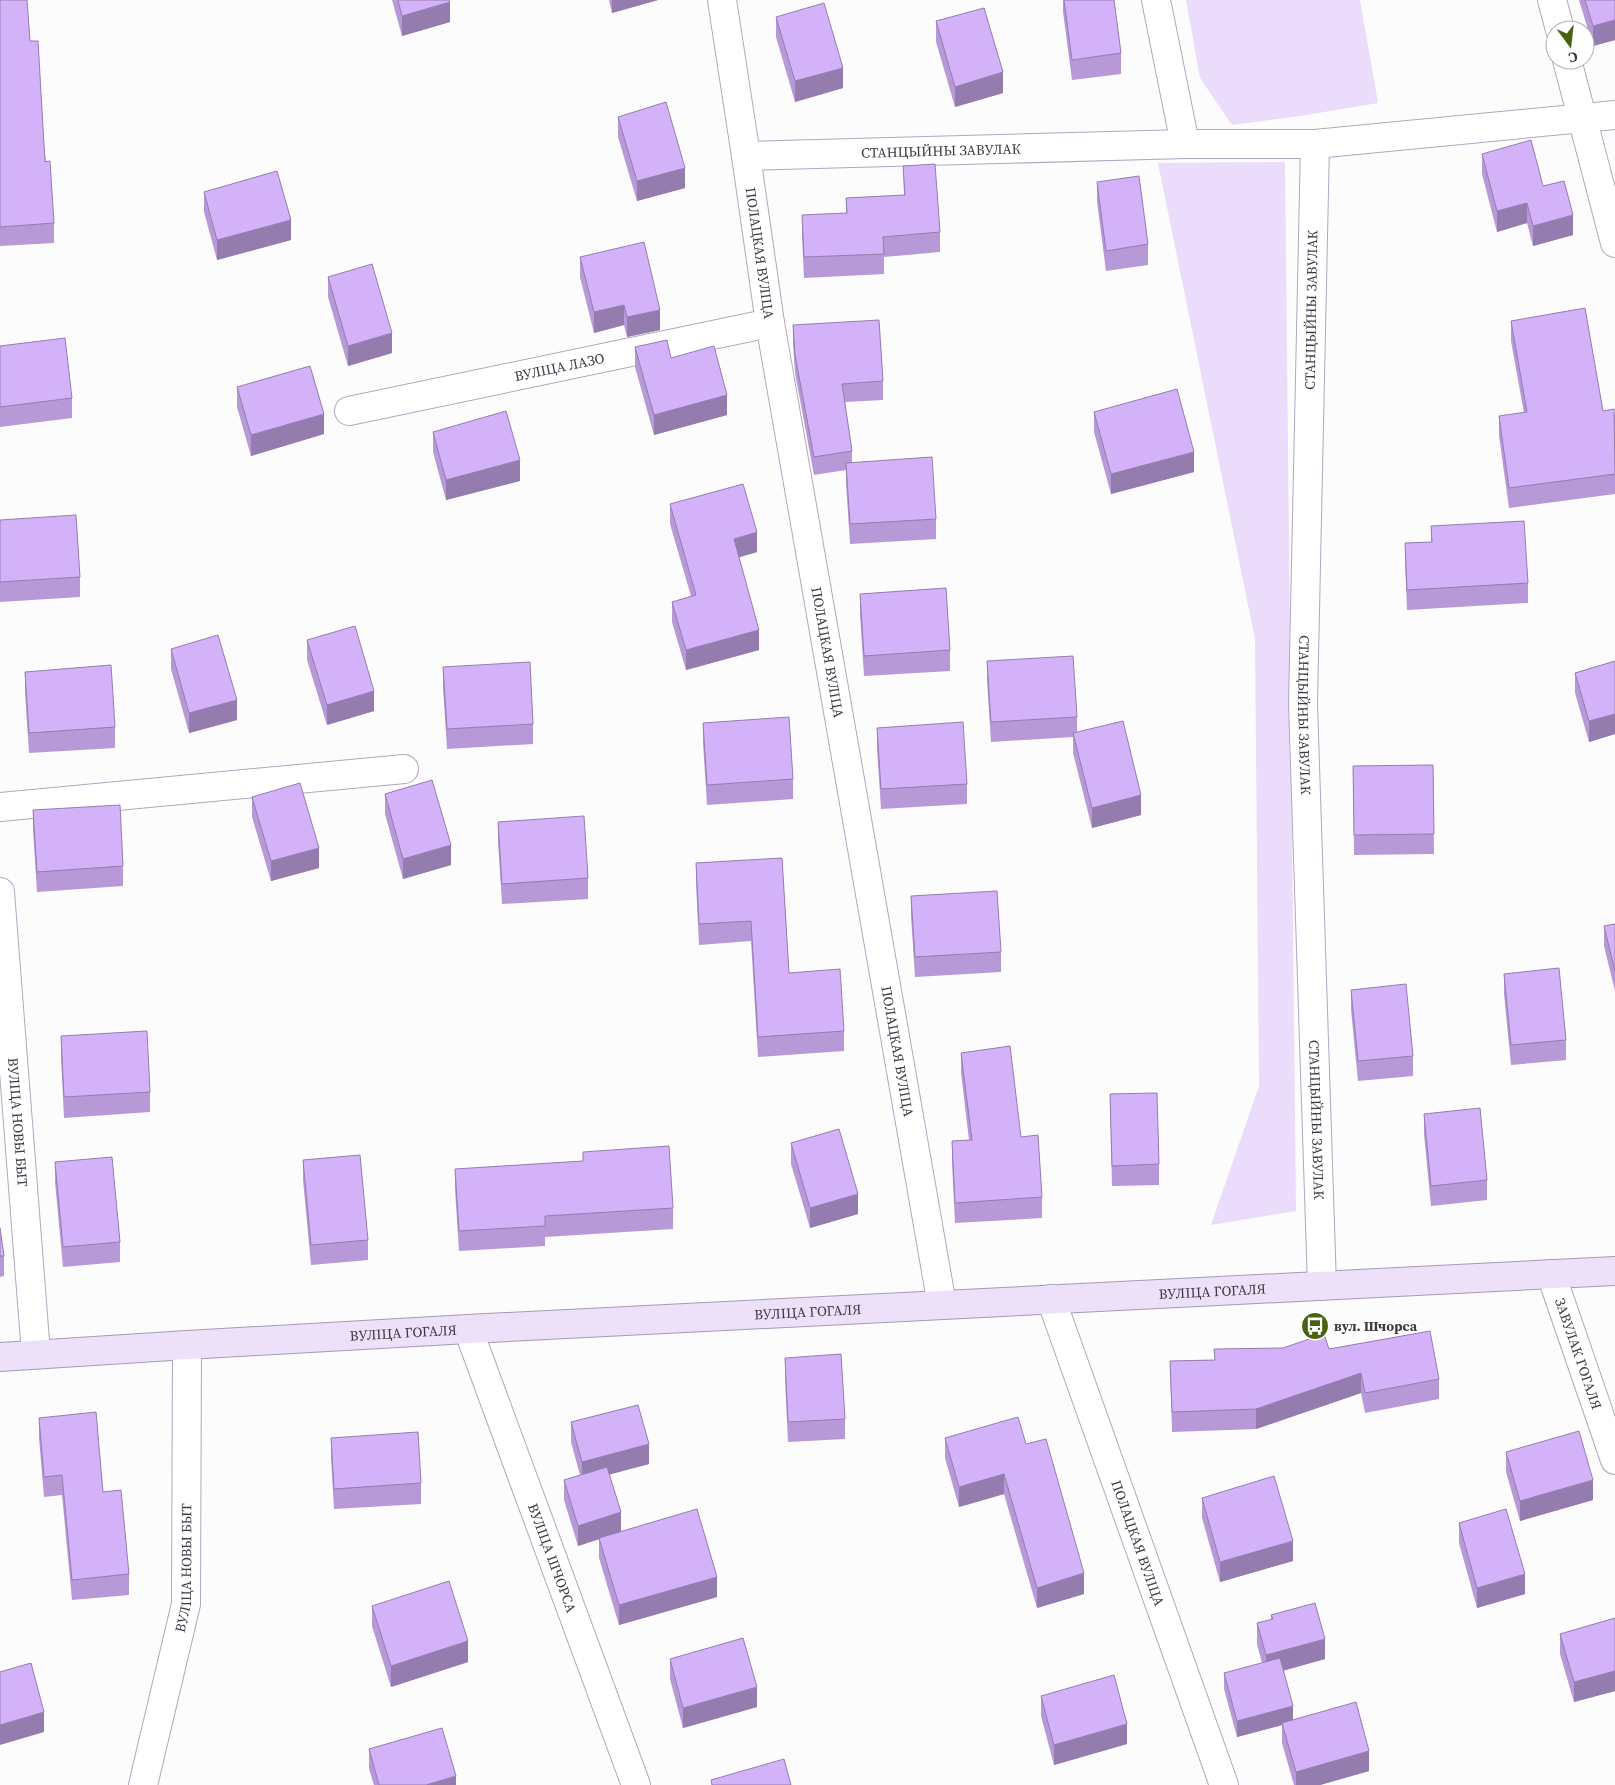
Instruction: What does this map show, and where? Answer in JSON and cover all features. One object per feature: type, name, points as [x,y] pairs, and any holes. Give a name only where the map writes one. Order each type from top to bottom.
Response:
[{"type":"main road","name":"ВУЛІЦА ГОГАЛЯ","points":[[0,1357],[468,1330],[1615,1271]]},
{"type":"street","name":"ПОЛАЦКАЯ ВУЛІЦА","points":[[722,0],[770,323],[942,1305]]},
{"type":"street","points":[[1156,0],[1185,144]]},
{"type":"street","points":[[1552,0],[1557,20]]},
{"type":"street","points":[[1570,70],[1615,243]]},
{"type":"street","name":"СТАНЦЫЙНЫ ЗАВУЛАК","points":[[746,156],[1185,144],[1315,144],[1615,115]]},
{"type":"street","name":"СТАНЦЫЙНЫ ЗАВУЛАК","points":[[1315,144],[1303,704],[1322,1286]]},
{"type":"street","name":"ВУЛІЦА ЛАЗО","points":[[349,411],[770,323]]},
{"type":"street","points":[[0,806],[404,770]]},
{"type":"street","name":"ВУЛІЦА НОВЫ БЫТ","points":[[0,892],[36,1354]]},
{"type":"street","name":"ЗАВУЛАК ГОГАЛЯ","points":[[1551,1274],[1615,1460]]},
{"type":"street","name":"ПОЛАЦКАЯ ВУЛІЦА","points":[[1051,1299],[1224,1785]]},
{"type":"street","name":"ВУЛІЦА ШЧОРСА","points":[[468,1330],[636,1785]]},
{"type":"street","name":"ВУЛІЦА НОВЫ БЫТ","points":[[143,1785],[186,1604],[187,1345]]},
{"type":"shaded area","points":[[1186,0],[1360,0],[1378,103],[1232,125],[1200,78]]},
{"type":"shaded area","points":[[1285,162],[1296,1211],[1211,1225],[1259,1086],[1255,639],[1158,163]]},
{"type":"building","points":[[0,0],[27,0],[30,41],[38,41],[45,162],[50,161],[54,223],[0,227]]},
{"type":"building","points":[[398,0],[449,0],[450,2],[402,16]]},
{"type":"building","points":[[1064,0],[1114,0],[1121,53],[1072,60]]},
{"type":"building","points":[[1585,0],[1615,0],[1615,20],[1595,25],[1595,20],[1591,20]]},
{"type":"building","points":[[824,3],[843,68],[795,81],[776,17]]},
{"type":"building","points":[[984,8],[1003,72],[955,87],[936,21]]},
{"type":"building","points":[[666,102],[685,168],[637,181],[618,117]]},
{"type":"building","points":[[1531,140],[1543,186],[1564,181],[1573,215],[1533,226],[1527,203],[1497,211],[1482,154]]},
{"type":"building","points":[[935,164],[940,232],[883,237],[884,254],[804,257],[802,215],[847,213],[846,198],[905,195],[903,166]]},
{"type":"building","points":[[277,171],[291,220],[217,240],[204,192]]},
{"type":"building","points":[[1139,176],[1148,244],[1106,251],[1097,182]]},
{"type":"building","points":[[644,242],[660,310],[627,317],[624,305],[594,312],[580,257]]},
{"type":"building","points":[[372,264],[392,333],[348,346],[328,277]]},
{"type":"building","points":[[1585,308],[1603,411],[1614,409],[1615,474],[1509,488],[1499,416],[1527,412],[1511,321]]},
{"type":"building","points":[[879,320],[883,381],[842,384],[852,451],[814,457],[795,355],[793,325]]},
{"type":"building","points":[[65,338],[72,398],[0,407],[0,346]]},
{"type":"building","points":[[667,340],[671,358],[714,346],[727,395],[654,415],[635,347]]},
{"type":"building","points":[[310,366],[324,414],[251,435],[237,387]]},
{"type":"building","points":[[1177,389],[1194,452],[1111,474],[1094,412]]},
{"type":"building","points":[[506,411],[520,460],[446,480],[433,432]]},
{"type":"building","points":[[932,457],[936,519],[850,524],[846,463]]},
{"type":"building","points":[[743,484],[757,532],[734,539],[759,630],[686,650],[672,602],[696,595],[670,504]]},
{"type":"building","points":[[76,515],[80,577],[0,582],[0,520]]},
{"type":"building","points":[[1524,521],[1528,583],[1407,590],[1405,543],[1432,542],[1431,526]]},
{"type":"building","points":[[946,588],[950,650],[864,656],[860,594]]},
{"type":"building","points":[[355,626],[374,691],[327,705],[307,640]]},
{"type":"building","points":[[218,635],[237,700],[189,713],[171,649]]},
{"type":"building","points":[[1073,656],[1077,717],[991,722],[987,661]]},
{"type":"building","points":[[1615,661],[1615,714],[1589,721],[1575,673]]},
{"type":"building","points":[[530,662],[533,724],[447,729],[443,667]]},
{"type":"building","points":[[111,665],[115,727],[29,733],[25,672]]},
{"type":"building","points":[[789,717],[793,779],[707,785],[703,723]]},
{"type":"building","points":[[1123,721],[1141,795],[1092,808],[1073,733]]},
{"type":"building","points":[[963,722],[967,784],[881,789],[877,728]]},
{"type":"building","points":[[1433,765],[1434,834],[1354,835],[1353,766]]},
{"type":"building","points":[[432,780],[451,845],[403,859],[385,794]]},
{"type":"building","points":[[300,783],[319,848],[271,861],[252,797]]},
{"type":"building","points":[[120,805],[123,866],[37,872],[33,810]]},
{"type":"building","points":[[584,816],[588,878],[502,884],[498,822]]},
{"type":"building","points":[[782,858],[789,973],[840,969],[844,1031],[758,1037],[751,921],[699,924],[696,863]]},
{"type":"building","points":[[997,891],[1001,952],[915,957],[911,896]]},
{"type":"building","points":[[1615,924],[1615,971],[1604,926]]},
{"type":"building","points":[[1559,968],[1566,1040],[1511,1045],[1504,974]]},
{"type":"building","points":[[1406,984],[1413,1056],[1358,1061],[1351,990]]},
{"type":"building","points":[[147,1031],[150,1092],[64,1097],[61,1036]]},
{"type":"building","points":[[1010,1046],[1021,1137],[1038,1135],[1042,1197],[955,1203],[952,1141],[972,1140],[961,1053]]},
{"type":"building","points":[[1157,1093],[1159,1164],[1112,1166],[1110,1094]]},
{"type":"building","points":[[1480,1108],[1487,1180],[1431,1186],[1424,1114]]},
{"type":"building","points":[[839,1129],[858,1194],[810,1208],[791,1143]]},
{"type":"building","points":[[669,1146],[673,1208],[545,1216],[545,1226],[459,1231],[455,1169],[583,1161],[583,1152]]},
{"type":"building","points":[[360,1155],[368,1240],[311,1245],[303,1160]]},
{"type":"building","points":[[112,1157],[120,1242],[63,1247],[55,1162]]},
{"type":"building","points":[[0,1228],[4,1256],[0,1256]]},
{"type":"building","points":[[1430,1331],[1439,1379],[1365,1393],[1361,1373],[1256,1409],[1172,1412],[1170,1361],[1215,1360],[1214,1349],[1283,1348],[1324,1334],[1329,1349]]},
{"type":"building","points":[[841,1354],[845,1419],[788,1422],[785,1358]]},
{"type":"building","points":[[638,1405],[649,1444],[582,1462],[571,1422]]},
{"type":"building","points":[[96,1412],[103,1492],[121,1490],[129,1574],[72,1580],[62,1475],[44,1477],[39,1418]]},
{"type":"building","points":[[1018,1417],[1026,1444],[1046,1439],[1084,1573],[1037,1588],[1004,1474],[959,1487],[945,1438]]},
{"type":"building","points":[[1579,1431],[1593,1480],[1520,1501],[1506,1452]]},
{"type":"building","points":[[418,1432],[421,1483],[334,1489],[331,1438]]},
{"type":"building","points":[[607,1467],[621,1512],[578,1526],[564,1480]]},
{"type":"building","points":[[1274,1476],[1293,1541],[1220,1562],[1202,1498]]},
{"type":"building","points":[[697,1509],[717,1577],[619,1605],[599,1538]]},
{"type":"building","points":[[1506,1509],[1525,1574],[1477,1588],[1459,1523]]},
{"type":"building","points":[[449,1581],[468,1641],[391,1666],[372,1606]]},
{"type":"building","points":[[1315,1603],[1325,1639],[1266,1655],[1257,1623],[1273,1619],[1271,1615]]},
{"type":"building","points":[[1615,1618],[1615,1671],[1574,1682],[1560,1634]]},
{"type":"building","points":[[743,1638],[757,1687],[683,1708],[670,1659]]},
{"type":"building","points":[[1280,1658],[1293,1706],[1237,1721],[1224,1673]]},
{"type":"building","points":[[31,1663],[44,1712],[0,1725],[0,1672]]},
{"type":"building","points":[[1114,1675],[1127,1724],[1054,1745],[1041,1696]]},
{"type":"building","points":[[1356,1702],[1369,1751],[1296,1772],[1282,1723]]},
{"type":"building","points":[[442,1728],[456,1776],[426,1785],[379,1785],[369,1749]]},
{"type":"building","points":[[784,1759],[791,1785],[712,1785],[711,1780]]},
{"type":"place","name":"вул. Шчорса","points":[[1315,1326]]}]
